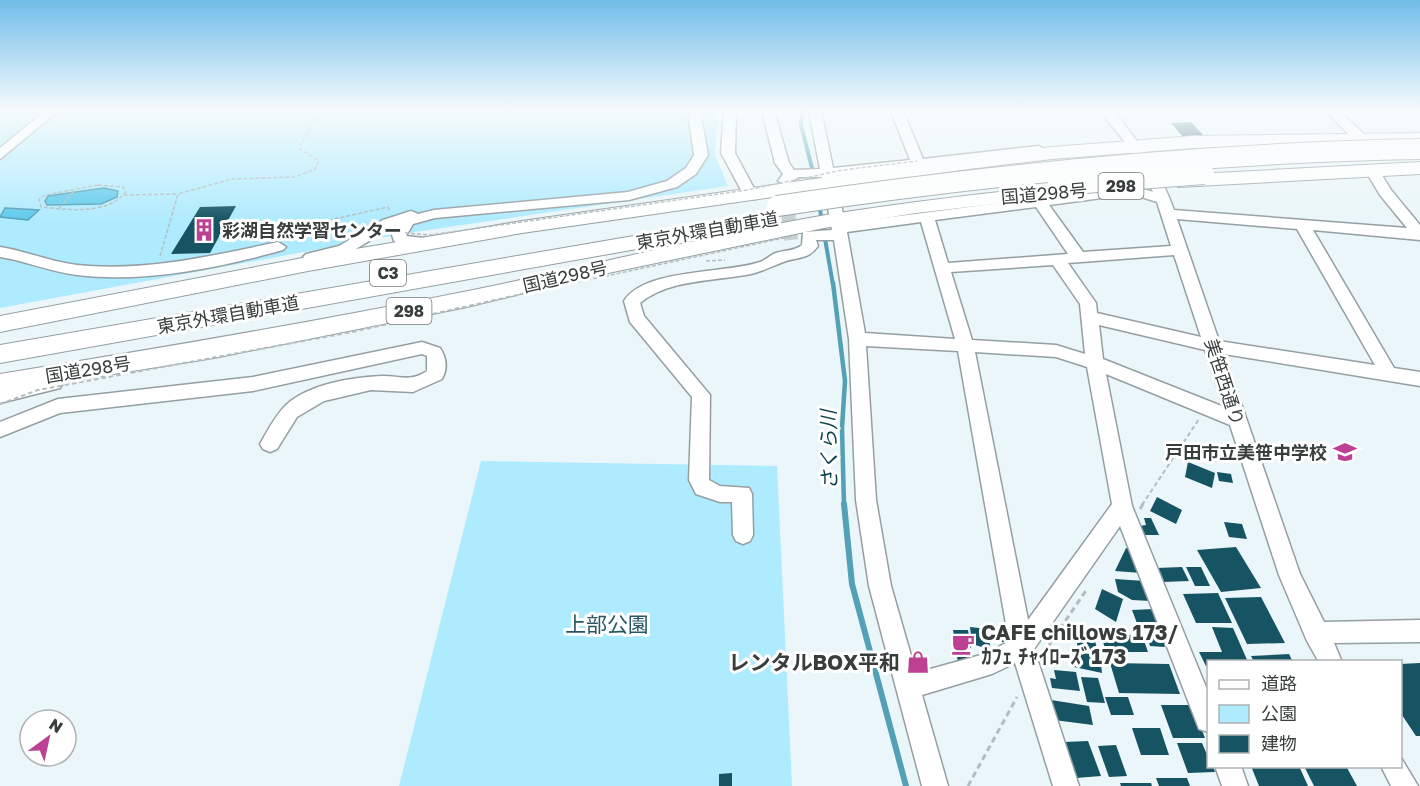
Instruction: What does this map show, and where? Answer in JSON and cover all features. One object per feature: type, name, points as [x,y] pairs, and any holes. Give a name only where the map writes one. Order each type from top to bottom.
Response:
[{"type":"highway","name":"国道298号","points":[[0,324],[433,242],[590,217],[717,201],[812,179],[1107,148]]},
{"type":"highway","points":[[913,184],[1043,161],[1189,148]]},
{"type":"highway","name":"東京外環自動車道","points":[[0,340],[913,184],[1147,159],[1283,152],[1420,149]]},
{"type":"highway","name":"東京外環自動車道","points":[[0,354],[883,201],[1016,182],[1184,166],[1420,157]]},
{"type":"highway","name":"国道298号","points":[[0,383],[214,349],[467,299],[589,270],[999,197],[1162,198],[1371,170],[1420,166]]},
{"type":"highway","points":[[883,201],[1204,174],[1420,166]]},
{"type":"highway","points":[[0,340],[363,264],[717,201]]},
{"type":"highway","points":[[0,364],[369,307],[589,270]]},
{"type":"street","points":[[199,285],[270,265],[344,250],[395,220],[423,213],[434,214],[645,193],[672,184],[687,175],[699,161],[702,148]]},
{"type":"street","points":[[727,148],[749,193]]},
{"type":"street","points":[[778,148],[782,163],[812,179],[917,161],[1037,149],[1052,153]]},
{"type":"street","points":[[813,148],[812,179],[828,227],[857,339],[866,500],[880,586],[935,786]]},
{"type":"street","points":[[912,148],[917,161]]},
{"type":"street","name":"美笹西通り","points":[[1136,148],[1162,198],[1290,575],[1315,633],[1330,660]]},
{"type":"street","points":[[1371,170],[1420,234]]},
{"type":"street","points":[[743,535],[742,494],[711,492],[703,488],[699,480],[701,395],[636,318],[632,301],[638,294],[680,281],[764,266],[778,258],[808,250],[808,235],[828,227],[1133,190],[1162,198],[1303,226],[1420,234]]},
{"type":"street","points":[[1039,201],[1078,257]]},
{"type":"street","points":[[433,242],[404,241],[399,238],[398,232],[408,222],[434,214]]},
{"type":"street","points":[[926,215],[965,345],[1022,646],[1066,786]]},
{"type":"street","points":[[1303,226],[1389,375]]},
{"type":"street","points":[[778,258],[792,238]]},
{"type":"street","points":[[0,252],[73,269],[117,272],[156,271],[278,247]]},
{"type":"street","points":[[943,268],[1180,250]]},
{"type":"street","points":[[1056,258],[1088,303],[1095,363],[1126,515],[1207,715]]},
{"type":"street","points":[[1089,317],[1213,346],[1420,379]]},
{"type":"street","points":[[857,339],[1056,351],[1095,363],[1237,420]]},
{"type":"street","points":[[0,430],[58,406],[253,384],[422,348],[434,352],[437,361],[436,374],[423,384],[408,387],[383,382],[349,387],[301,403],[276,431],[270,444]]},
{"type":"street","points":[[0,396],[38,385],[110,374],[214,349]]},
{"type":"street","points":[[908,687],[992,663],[1022,646],[1126,515]]},
{"type":"street","points":[[1315,633],[1420,631]]},
{"type":"street","points":[[1229,768],[1235,786]]},
{"type":"street","points":[[1394,768],[1405,786]]},
{"type":"path","points":[[124,195],[123,187],[115,185],[56,192],[39,199],[41,207],[103,206],[124,195],[178,194],[232,179],[273,180],[304,175],[314,171],[319,161],[299,148]]},
{"type":"path","points":[[405,233],[430,235],[749,193],[843,170],[917,161]]},
{"type":"path","points":[[58,208],[75,190]]},
{"type":"path","points":[[156,271],[178,194]]},
{"type":"path","points":[[278,247],[292,238],[297,228],[303,226],[388,207],[391,217]]},
{"type":"path","points":[[0,404],[38,390],[352,332],[661,263],[792,238]]},
{"type":"path","points":[[661,263],[731,260]]},
{"type":"path","points":[[1126,515],[1206,409]]},
{"type":"path","points":[[969,786],[1030,672],[1090,584]]},
{"type":"green space","points":[[0,148],[715,148],[715,155],[728,186],[401,234],[0,308]]},
{"type":"green space","name":"上部公園","points":[[481,461],[777,466],[792,786],[399,786]]},
{"type":"shaded area","points":[[104,188],[118,191],[117,197],[101,204],[47,205],[45,201],[48,196]]},
{"type":"shaded area","points":[[5,208],[39,210],[28,220],[0,217]]},
{"type":"building","name":"彩湖自然学習センター","points":[[236,206],[210,253],[171,254],[200,207]]},
{"type":"building","points":[[1188,462],[1215,473],[1212,488],[1185,477]]},
{"type":"building","points":[[1217,472],[1231,474],[1233,483],[1219,481]]},
{"type":"building","points":[[1157,497],[1182,510],[1176,524],[1150,511]]},
{"type":"building","points":[[1144,518],[1151,518],[1159,535],[1143,535],[1140,526],[1146,525]]},
{"type":"building","points":[[1224,522],[1242,524],[1247,539],[1229,537]]},
{"type":"building","points":[[1236,547],[1261,588],[1221,592],[1197,550]]},
{"type":"building","points":[[1126,548],[1133,549],[1141,573],[1115,571]]},
{"type":"building","points":[[1182,567],[1189,581],[1163,582],[1156,568]]},
{"type":"building","points":[[1186,567],[1201,567],[1210,586],[1195,586]]},
{"type":"building","points":[[1115,579],[1145,581],[1151,601],[1132,600],[1118,592]]},
{"type":"building","points":[[1102,589],[1123,599],[1116,622],[1095,609]]},
{"type":"building","points":[[1218,593],[1232,623],[1196,623],[1183,594]]},
{"type":"building","points":[[1261,597],[1285,643],[1247,644],[1225,598]]},
{"type":"building","points":[[1154,609],[1161,625],[1138,626],[1132,610]]},
{"type":"building","points":[[970,627],[988,629],[991,654],[983,653],[982,647],[972,644]]},
{"type":"building","points":[[1212,627],[1233,628],[1247,660],[1207,660],[1206,666],[1199,652],[1222,652]]},
{"type":"building","points":[[989,628],[1007,628],[1010,642],[992,642]]},
{"type":"building","points":[[953,630],[968,630],[971,648],[965,647],[968,663],[958,663]]},
{"type":"building","points":[[1082,632],[1094,633],[1097,651],[1078,649],[1076,638],[1083,638]]},
{"type":"building","points":[[1101,635],[1142,635],[1148,652],[1106,652]]},
{"type":"building","points":[[1147,636],[1162,637],[1165,647],[1150,646]]},
{"type":"building","points":[[1072,651],[1100,656],[1102,673],[1074,667]]},
{"type":"building","points":[[1289,654],[1292,660],[1253,660],[1251,656]]},
{"type":"building","points":[[1110,663],[1169,664],[1180,694],[1119,693]]},
{"type":"building","points":[[1420,663],[1420,736],[1416,736],[1402,715],[1402,664]]},
{"type":"building","points":[[1054,670],[1076,672],[1080,691],[1052,688],[1050,678],[1056,679]]},
{"type":"building","points":[[1081,677],[1098,678],[1105,703],[1087,702]]},
{"type":"building","points":[[1105,697],[1128,697],[1134,715],[1111,715]]},
{"type":"building","points":[[1051,700],[1089,706],[1093,725],[1054,720]]},
{"type":"building","points":[[1161,705],[1192,705],[1205,738],[1173,738]]},
{"type":"building","points":[[1132,728],[1160,728],[1169,755],[1141,755]]},
{"type":"building","points":[[1088,741],[1101,776],[1076,778],[1064,742]]},
{"type":"building","points":[[1177,743],[1202,743],[1207,755],[1207,768],[1214,768],[1215,772],[1188,773]]},
{"type":"building","points":[[1116,745],[1127,776],[1109,777],[1098,746]]},
{"type":"building","points":[[1252,768],[1300,768],[1308,786],[1259,786]]},
{"type":"building","points":[[1305,768],[1347,768],[1357,786],[1314,786]]},
{"type":"building","points":[[732,773],[732,786],[719,786],[719,774]]},
{"type":"building","points":[[1156,778],[1187,778],[1190,786],[1159,786]]},
{"type":"building","points":[[1120,783],[1151,783],[1152,786],[1121,786]]},
{"type":"waterway","name":"さくら川","points":[[807,148],[816,184]]},
{"type":"waterway","name":"さくら川","points":[[819,204],[833,285]]},
{"type":"waterway","name":"さくら川","points":[[833,283],[845,381],[842,428],[844,505]]},
{"type":"waterway","name":"さくら川","points":[[844,504],[852,584],[906,786]]},
{"type":"tunnel","points":[[786,191],[791,240]]},
{"type":"place","name":"彩湖自然学習センター","points":[[204,230]]},
{"type":"place","name":"戸田市立美笹中学校","points":[[1345,452]]},
{"type":"place","name":"CAFE chillows 173/ ｶﾌｪ ﾁｬｲﾛｰｽﾞ173","points":[[963,644]]},
{"type":"place","name":"レンタルBOX平和","points":[[918,662]]}]
